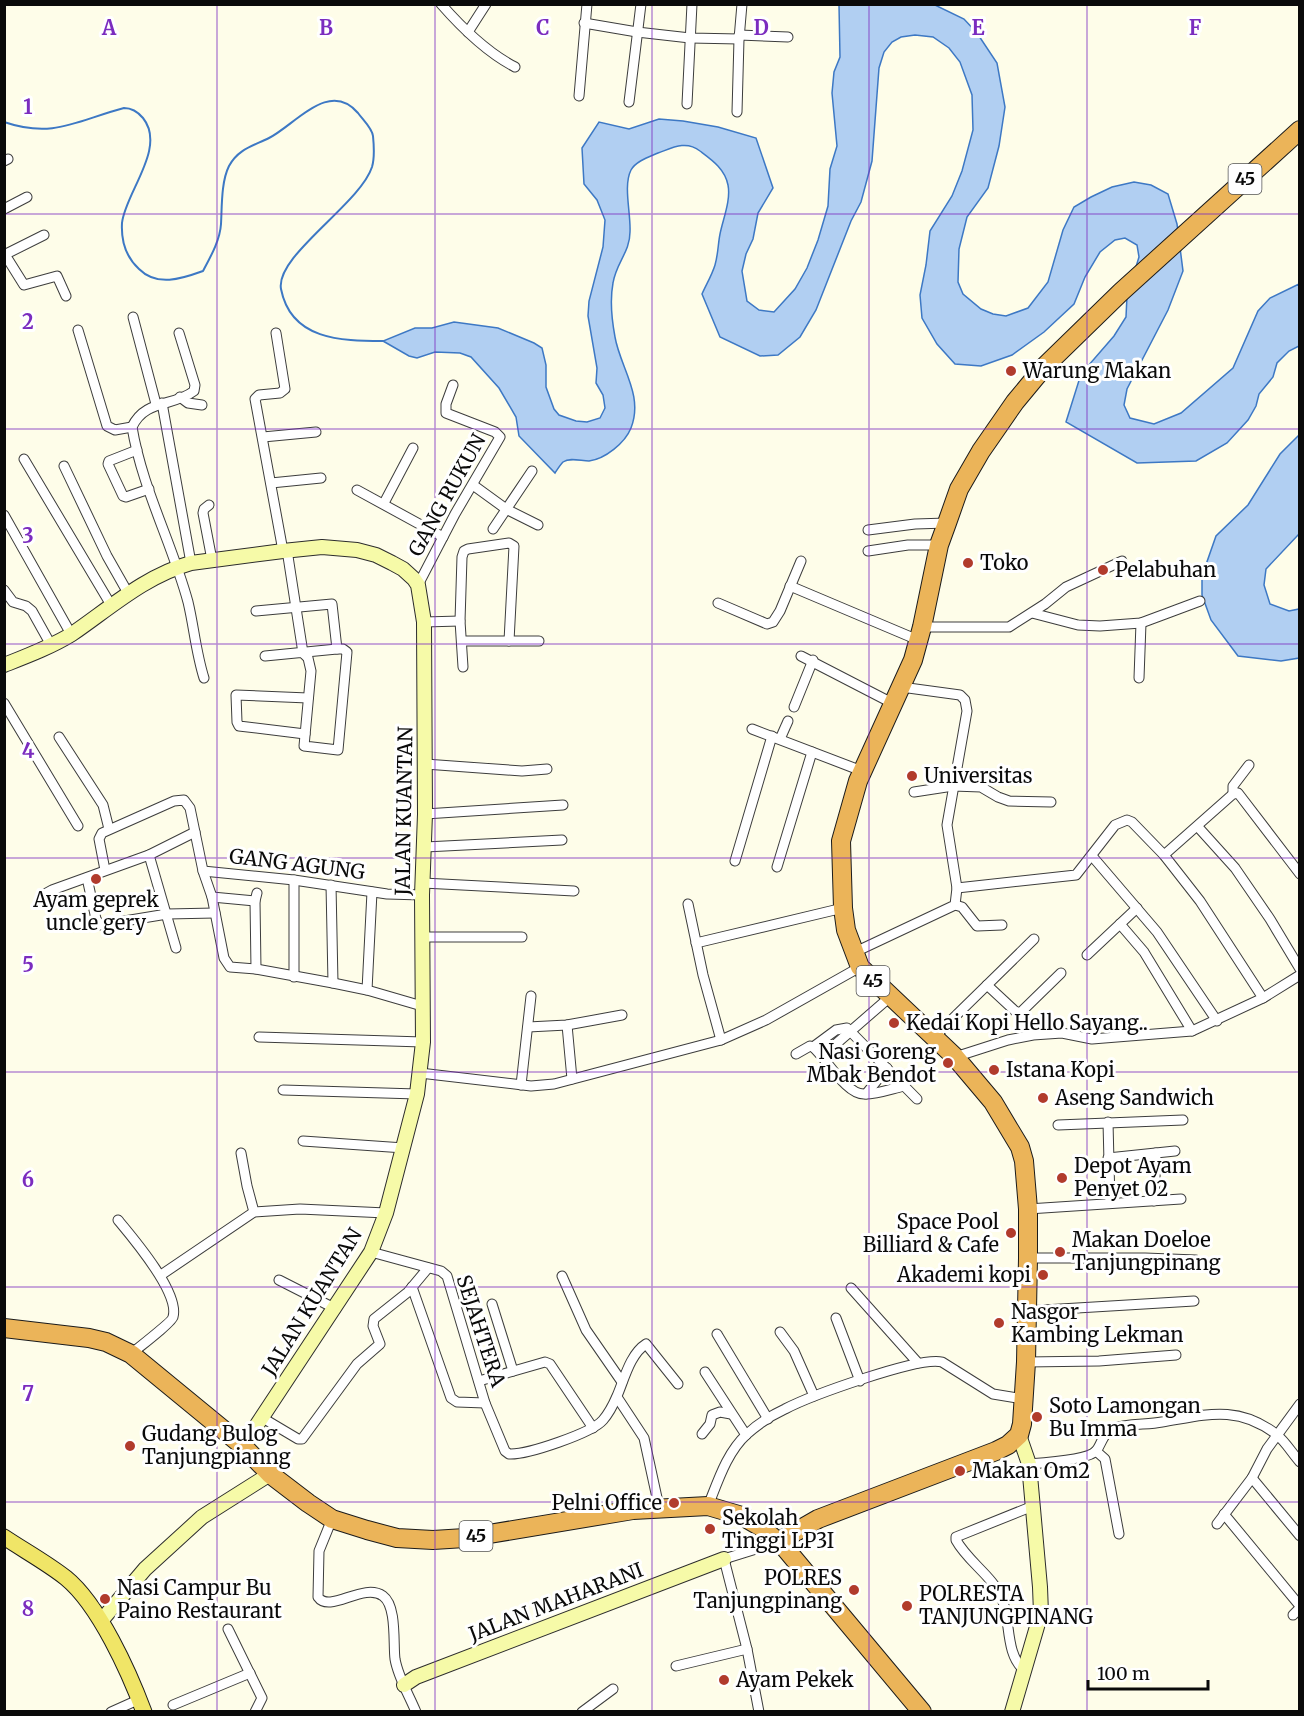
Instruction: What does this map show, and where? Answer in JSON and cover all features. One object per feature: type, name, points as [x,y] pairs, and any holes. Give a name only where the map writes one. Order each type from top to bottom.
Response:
[{"type":"highway","name":"45","points":[[1019,1435],[1026,1362],[1028,1258],[1026,1174],[1020,1147],[993,1102],[955,1057],[890,997],[856,960],[846,930],[843,908],[841,841],[852,797],[902,687],[920,634],[939,545],[959,489],[981,451],[1044,366],[1121,292],[1299,130]]},
{"type":"highway","name":"45","points":[[4,1328],[89,1338],[106,1342],[131,1354],[243,1446],[270,1474],[332,1519],[397,1538],[433,1540],[465,1538],[533,1525],[659,1507],[708,1506],[742,1516],[761,1527],[778,1542],[922,1712]]},
{"type":"highway","points":[[778,1542],[818,1519],[996,1451],[1008,1445],[1019,1435]]},
{"type":"main road","points":[[4,1537],[66,1578],[82,1594],[101,1621],[142,1705]]},
{"type":"street","points":[[441,4],[497,58],[515,67]]},
{"type":"street","points":[[468,32],[486,4]]},
{"type":"street","points":[[579,96],[587,4]]},
{"type":"street","points":[[629,102],[641,4]]},
{"type":"street","points":[[687,104],[692,4]]},
{"type":"street","points":[[737,112],[742,4]]},
{"type":"street","points":[[584,23],[690,38],[788,37]]},
{"type":"street","points":[[4,209],[27,197]]},
{"type":"street","points":[[44,235],[5,254],[24,285],[57,276],[66,296]]},
{"type":"street","points":[[133,317],[159,404],[191,563]]},
{"type":"street","points":[[78,330],[107,426],[115,430],[132,427]]},
{"type":"street","points":[[179,333],[195,389],[192,393],[159,404],[141,413],[132,427],[149,489],[188,601],[197,655],[204,678]]},
{"type":"street","points":[[266,656],[303,653],[338,649],[347,652],[339,749],[336,751],[305,748],[310,661],[303,653],[256,396],[280,393],[285,389],[276,333]]},
{"type":"street","name":"GANG RUKUN","points":[[418,585],[500,437],[495,432],[446,413],[446,404],[453,385]]},
{"type":"street","points":[[180,397],[188,403],[202,405]]},
{"type":"street","points":[[263,437],[316,432]]},
{"type":"street","points":[[384,503],[413,448]]},
{"type":"street","points":[[137,450],[109,461],[108,464],[126,497],[149,489]]},
{"type":"street","points":[[24,459],[111,605]]},
{"type":"street","points":[[64,466],[107,556],[129,593]]},
{"type":"street","points":[[493,529],[532,471]]},
{"type":"street","points":[[271,483],[321,478]]},
{"type":"street","points":[[473,485],[506,509],[538,525]]},
{"type":"street","points":[[357,490],[443,537]]},
{"type":"street","points":[[209,505],[203,513],[212,560]]},
{"type":"street","points":[[4,515],[71,634]]},
{"type":"street","points":[[868,530],[915,524],[947,523]]},
{"type":"street","points":[[463,667],[460,621],[462,553],[468,549],[511,543],[515,549],[509,641]]},
{"type":"street","points":[[868,552],[908,544],[939,545]]},
{"type":"street","points":[[4,665],[51,645],[71,634],[129,593],[176,567],[191,563],[322,547],[357,550],[376,555],[403,569],[418,585]]},
{"type":"street","points":[[718,603],[768,624],[775,621],[801,561]]},
{"type":"street","points":[[790,586],[920,634],[1013,625],[1066,587],[1122,561]]},
{"type":"street","name":"JALAN KUANTAN","points":[[243,1446],[336,1309],[371,1252],[386,1214],[417,1094],[423,1042],[422,889],[425,814],[424,622],[418,585]]},
{"type":"street","points":[[4,590],[13,602],[30,609],[51,645]]},
{"type":"street","points":[[1032,613],[1078,625],[1100,626],[1141,623],[1200,601]]},
{"type":"street","points":[[256,611],[332,604],[338,649]]},
{"type":"street","points":[[424,622],[460,621]]},
{"type":"street","points":[[1139,678],[1141,623]]},
{"type":"street","points":[[462,641],[539,641]]},
{"type":"street","points":[[801,656],[813,660],[894,704]]},
{"type":"street","points":[[794,707],[813,660]]},
{"type":"street","points":[[902,687],[960,695],[965,700],[967,711],[953,786],[948,833],[957,888],[955,905]]},
{"type":"street","points":[[305,734],[239,726],[236,694],[308,698]]},
{"type":"street","points":[[4,703],[78,826]]},
{"type":"street","points":[[735,861],[776,738],[788,721]]},
{"type":"street","points":[[752,729],[862,771]]},
{"type":"street","points":[[59,737],[103,805],[109,829]]},
{"type":"street","points":[[777,867],[812,752]]},
{"type":"street","points":[[425,764],[515,771],[547,770]]},
{"type":"street","points":[[1233,794],[1233,786],[1250,765]]},
{"type":"street","points":[[914,792],[953,786],[981,787],[1009,801],[1051,802]]},
{"type":"street","points":[[1164,855],[1233,794],[1238,793],[1242,795],[1299,874]]},
{"type":"street","points":[[105,870],[99,839],[102,833],[184,800],[189,804],[203,871],[212,897],[227,964],[234,968],[256,969],[367,990],[422,1006]]},
{"type":"street","points":[[425,814],[563,805]]},
{"type":"street","points":[[957,888],[1072,876],[1080,872],[1115,825],[1123,820],[1132,822],[1164,855],[1200,901],[1263,998]]},
{"type":"street","points":[[1198,827],[1235,868],[1270,919],[1299,969]]},
{"type":"street","points":[[41,896],[149,855],[195,832]]},
{"type":"street","points":[[424,847],[562,840]]},
{"type":"street","points":[[149,855],[176,948]]},
{"type":"street","points":[[1092,856],[1137,908],[1181,965],[1217,1021]]},
{"type":"street","name":"GANG AGUNG","points":[[203,871],[294,880],[372,892],[422,889],[574,891]]},
{"type":"street","points":[[87,878],[99,925],[111,925],[167,914],[215,913]]},
{"type":"street","points":[[294,880],[294,977]]},
{"type":"street","points":[[331,885],[333,983]]},
{"type":"street","points":[[367,990],[372,892]]},
{"type":"street","points":[[212,897],[256,897],[256,969]]},
{"type":"street","points":[[688,904],[722,1040]]},
{"type":"street","points":[[420,1073],[521,1085],[554,1084],[722,1040],[766,1020],[856,960],[955,905],[962,907],[977,926],[1002,925]]},
{"type":"street","points":[[696,943],[843,908]]},
{"type":"street","points":[[1087,956],[1137,908]]},
{"type":"street","points":[[1120,924],[1144,952],[1192,1031]]},
{"type":"street","points":[[423,937],[522,937]]},
{"type":"street","points":[[934,1037],[1034,939]]},
{"type":"street","points":[[987,985],[1015,1011],[1020,1012],[1061,973]]},
{"type":"street","points":[[955,1057],[1008,1040],[1033,1035],[1062,1033],[1092,1039],[1192,1031],[1263,998],[1299,975]]},
{"type":"street","points":[[521,1085],[531,996]]},
{"type":"street","points":[[822,1056],[890,997]]},
{"type":"street","points":[[528,1027],[567,1025],[622,1015]]},
{"type":"street","points":[[567,1025],[572,1079]]},
{"type":"street","points":[[796,1054],[810,1046],[813,1047],[836,1030],[848,1028],[917,1099]]},
{"type":"street","points":[[259,1037],[423,1042]]},
{"type":"street","points":[[813,1047],[858,1094],[904,1086]]},
{"type":"street","points":[[866,1094],[887,1068]]},
{"type":"street","points":[[283,1090],[417,1094]]},
{"type":"street","points":[[1058,1125],[1183,1120]]},
{"type":"street","points":[[1108,1122],[1107,1158],[1110,1203]]},
{"type":"street","points":[[303,1142],[404,1148]]},
{"type":"street","points":[[1107,1158],[1175,1151]]},
{"type":"street","points":[[241,1153],[254,1212]]},
{"type":"street","points":[[1154,1201],[1156,1153]]},
{"type":"street","points":[[1028,1209],[1181,1199]]},
{"type":"street","points":[[161,1275],[254,1212],[300,1209],[386,1214]]},
{"type":"street","points":[[118,1220],[161,1275],[171,1301],[173,1317],[131,1354]]},
{"type":"street","name":"SEJAHTERA","points":[[371,1252],[441,1271],[450,1282],[485,1403],[509,1454],[556,1443],[594,1428]]},
{"type":"street","points":[[1028,1258],[1145,1257],[1196,1260]]},
{"type":"street","points":[[261,1417],[298,1439],[302,1438],[357,1364],[380,1344],[373,1326],[374,1319],[412,1287],[428,1268]]},
{"type":"street","points":[[562,1276],[586,1330],[622,1382]]},
{"type":"street","points":[[279,1280],[336,1309]]},
{"type":"street","points":[[412,1287],[451,1398],[457,1402],[485,1403]]},
{"type":"street","points":[[851,1288],[918,1363]]},
{"type":"street","points":[[1027,1311],[1194,1301]]},
{"type":"street","points":[[492,1304],[513,1371]]},
{"type":"street","points":[[836,1318],[860,1381]]},
{"type":"street","points":[[780,1332],[794,1351],[814,1396]]},
{"type":"street","points":[[717,1334],[768,1419]]},
{"type":"street","points":[[479,1381],[545,1362],[550,1364],[594,1428],[603,1420],[617,1397],[639,1349],[646,1344],[678,1384]]},
{"type":"street","points":[[1026,1362],[1099,1361],[1176,1355]]},
{"type":"street","points":[[708,1506],[721,1472],[746,1435],[768,1419],[814,1396],[918,1363],[937,1361],[993,1394],[1023,1399]]},
{"type":"street","points":[[705,1372],[746,1435]]},
{"type":"street","points":[[617,1397],[644,1438],[659,1507]]},
{"type":"street","points":[[1217,1524],[1252,1478],[1267,1449],[1299,1404]]},
{"type":"street","points":[[702,1434],[710,1425],[712,1415],[720,1412],[731,1414]]},
{"type":"street","points":[[1029,1464],[1089,1455],[1096,1451],[1101,1440],[1113,1429],[1210,1414],[1234,1414],[1244,1417],[1276,1435],[1299,1462]]},
{"type":"street","points":[[1012,1712],[1041,1613],[1029,1464],[1019,1435]]},
{"type":"street","points":[[1096,1451],[1105,1459],[1119,1534]]},
{"type":"street","points":[[101,1621],[145,1569],[202,1517],[270,1474]]},
{"type":"street","points":[[1252,1478],[1299,1536]]},
{"type":"street","points":[[1024,1670],[1015,1659],[1008,1630],[1008,1617],[1002,1598],[956,1540],[956,1537],[1033,1506]]},
{"type":"street","points":[[1224,1514],[1297,1610]]},
{"type":"street","points":[[332,1519],[319,1551],[318,1597],[328,1604],[369,1592],[384,1596],[393,1619],[396,1661],[416,1712]]},
{"type":"street","points":[[759,1712],[747,1649],[724,1559],[778,1542]]},
{"type":"street","name":"JALAN MAHARANI","points":[[405,1685],[416,1677],[724,1559]]},
{"type":"street","points":[[228,1629],[262,1698],[255,1712]]},
{"type":"street","points":[[676,1666],[747,1649]]},
{"type":"street","points":[[173,1705],[250,1673]]},
{"type":"street","points":[[582,1712],[613,1689]]},
{"type":"street","points":[[111,1712],[142,1705]]},
{"type":"water","points":[[839,5],[935,5],[964,19],[977,33],[997,63],[1005,107],[999,146],[988,188],[967,217],[959,249],[958,282],[963,294],[981,309],[1006,316],[1028,308],[1048,282],[1063,230],[1074,207],[1112,187],[1134,182],[1151,185],[1168,194],[1177,224],[1183,271],[1168,310],[1127,389],[1124,405],[1130,418],[1154,424],[1181,413],[1233,368],[1258,311],[1270,298],[1299,284],[1299,346],[1289,351],[1277,363],[1273,377],[1259,394],[1256,406],[1248,420],[1227,443],[1196,461],[1137,463],[1066,422],[1081,374],[1114,336],[1126,317],[1127,296],[1139,257],[1137,245],[1125,238],[1115,240],[1100,252],[1085,277],[1074,304],[1044,332],[1012,355],[981,366],[955,364],[937,344],[922,318],[920,295],[930,231],[952,196],[962,171],[973,130],[972,95],[960,62],[949,48],[933,37],[915,35],[901,37],[892,42],[884,52],[879,68],[872,161],[861,202],[851,221],[816,310],[800,337],[778,355],[760,356],[720,337],[702,294],[715,265],[728,203],[728,185],[721,170],[700,151],[684,145],[658,153],[633,167],[628,184],[629,239],[615,276],[612,303],[615,337],[633,393],[634,416],[631,428],[624,439],[601,457],[589,461],[572,459],[566,461],[555,473],[519,436],[516,417],[499,388],[471,357],[460,353],[435,352],[417,358],[383,341],[415,328],[432,328],[454,322],[498,328],[542,348],[546,365],[546,387],[554,409],[559,415],[587,422],[600,418],[605,408],[603,395],[596,383],[597,368],[588,316],[589,301],[603,247],[605,220],[597,200],[584,184],[582,148],[599,122],[629,129],[659,119],[683,121],[718,127],[756,138],[773,188],[758,213],[753,239],[742,271],[747,301],[759,310],[774,312],[795,289],[807,268],[828,206],[830,169],[837,146],[832,93],[834,72],[840,57]]},
{"type":"water","points":[[1299,435],[1299,534],[1266,569],[1264,585],[1270,604],[1289,611],[1299,609],[1299,658],[1281,661],[1238,656],[1211,620],[1202,595],[1202,576],[1216,536],[1248,505],[1280,454]]},
{"type":"waterway","points":[[4,122],[37,129],[52,128],[66,126],[124,108],[137,112],[149,130],[150,143],[143,170],[125,211],[122,236],[128,254],[139,269],[154,278],[170,280],[203,271],[219,236],[225,179],[229,166],[237,156],[279,132],[312,108],[336,101],[347,104],[358,113],[372,133],[374,152],[372,167],[352,197],[291,261],[283,276],[281,289],[295,319],[307,328],[335,338],[383,341]]},
{"type":"place","name":"Warung Makan","points":[[1011,371]]},
{"type":"place","name":"Toko","points":[[968,563]]},
{"type":"place","name":"Pelabuhan","points":[[1103,570]]},
{"type":"place","name":"Universitas","points":[[912,776]]},
{"type":"place","name":"Ayam geprek uncle gery","points":[[96,879]]},
{"type":"place","name":"Kedai Kopi Hello Sayang..","points":[[894,1023]]},
{"type":"place","name":"Nasi Goreng Mbak Bendot","points":[[948,1063]]},
{"type":"place","name":"Istana Kopi","points":[[994,1070]]},
{"type":"place","name":"Aseng Sandwich","points":[[1043,1098]]},
{"type":"place","name":"Depot Ayam Penyet 02","points":[[1062,1178]]},
{"type":"place","name":"Space Pool Billiard & Cafe","points":[[1011,1233]]},
{"type":"place","name":"Makan Doeloe Tanjungpinang","points":[[1060,1252]]},
{"type":"place","name":"Akademi kopi","points":[[1043,1275]]},
{"type":"place","name":"Nasgor Kambing Lekman","points":[[999,1323]]},
{"type":"place","name":"Soto Lamongan Bu Imma","points":[[1037,1417]]},
{"type":"place","name":"Gudang Bulog Tanjungpianng","points":[[130,1446]]},
{"type":"place","name":"Makan Om2","points":[[960,1471]]},
{"type":"place","name":"Pelni Office","points":[[674,1503]]},
{"type":"place","name":"Sekolah Tinggi LP3I","points":[[710,1529]]},
{"type":"place","name":"POLRES Tanjungpinang","points":[[854,1590]]},
{"type":"place","name":"Nasi Campur Bu Paino Restaurant","points":[[105,1599]]},
{"type":"place","name":"POLRESTA TANJUNGPINANG","points":[[907,1606]]},
{"type":"place","name":"Ayam Pekek","points":[[724,1680]]}]
